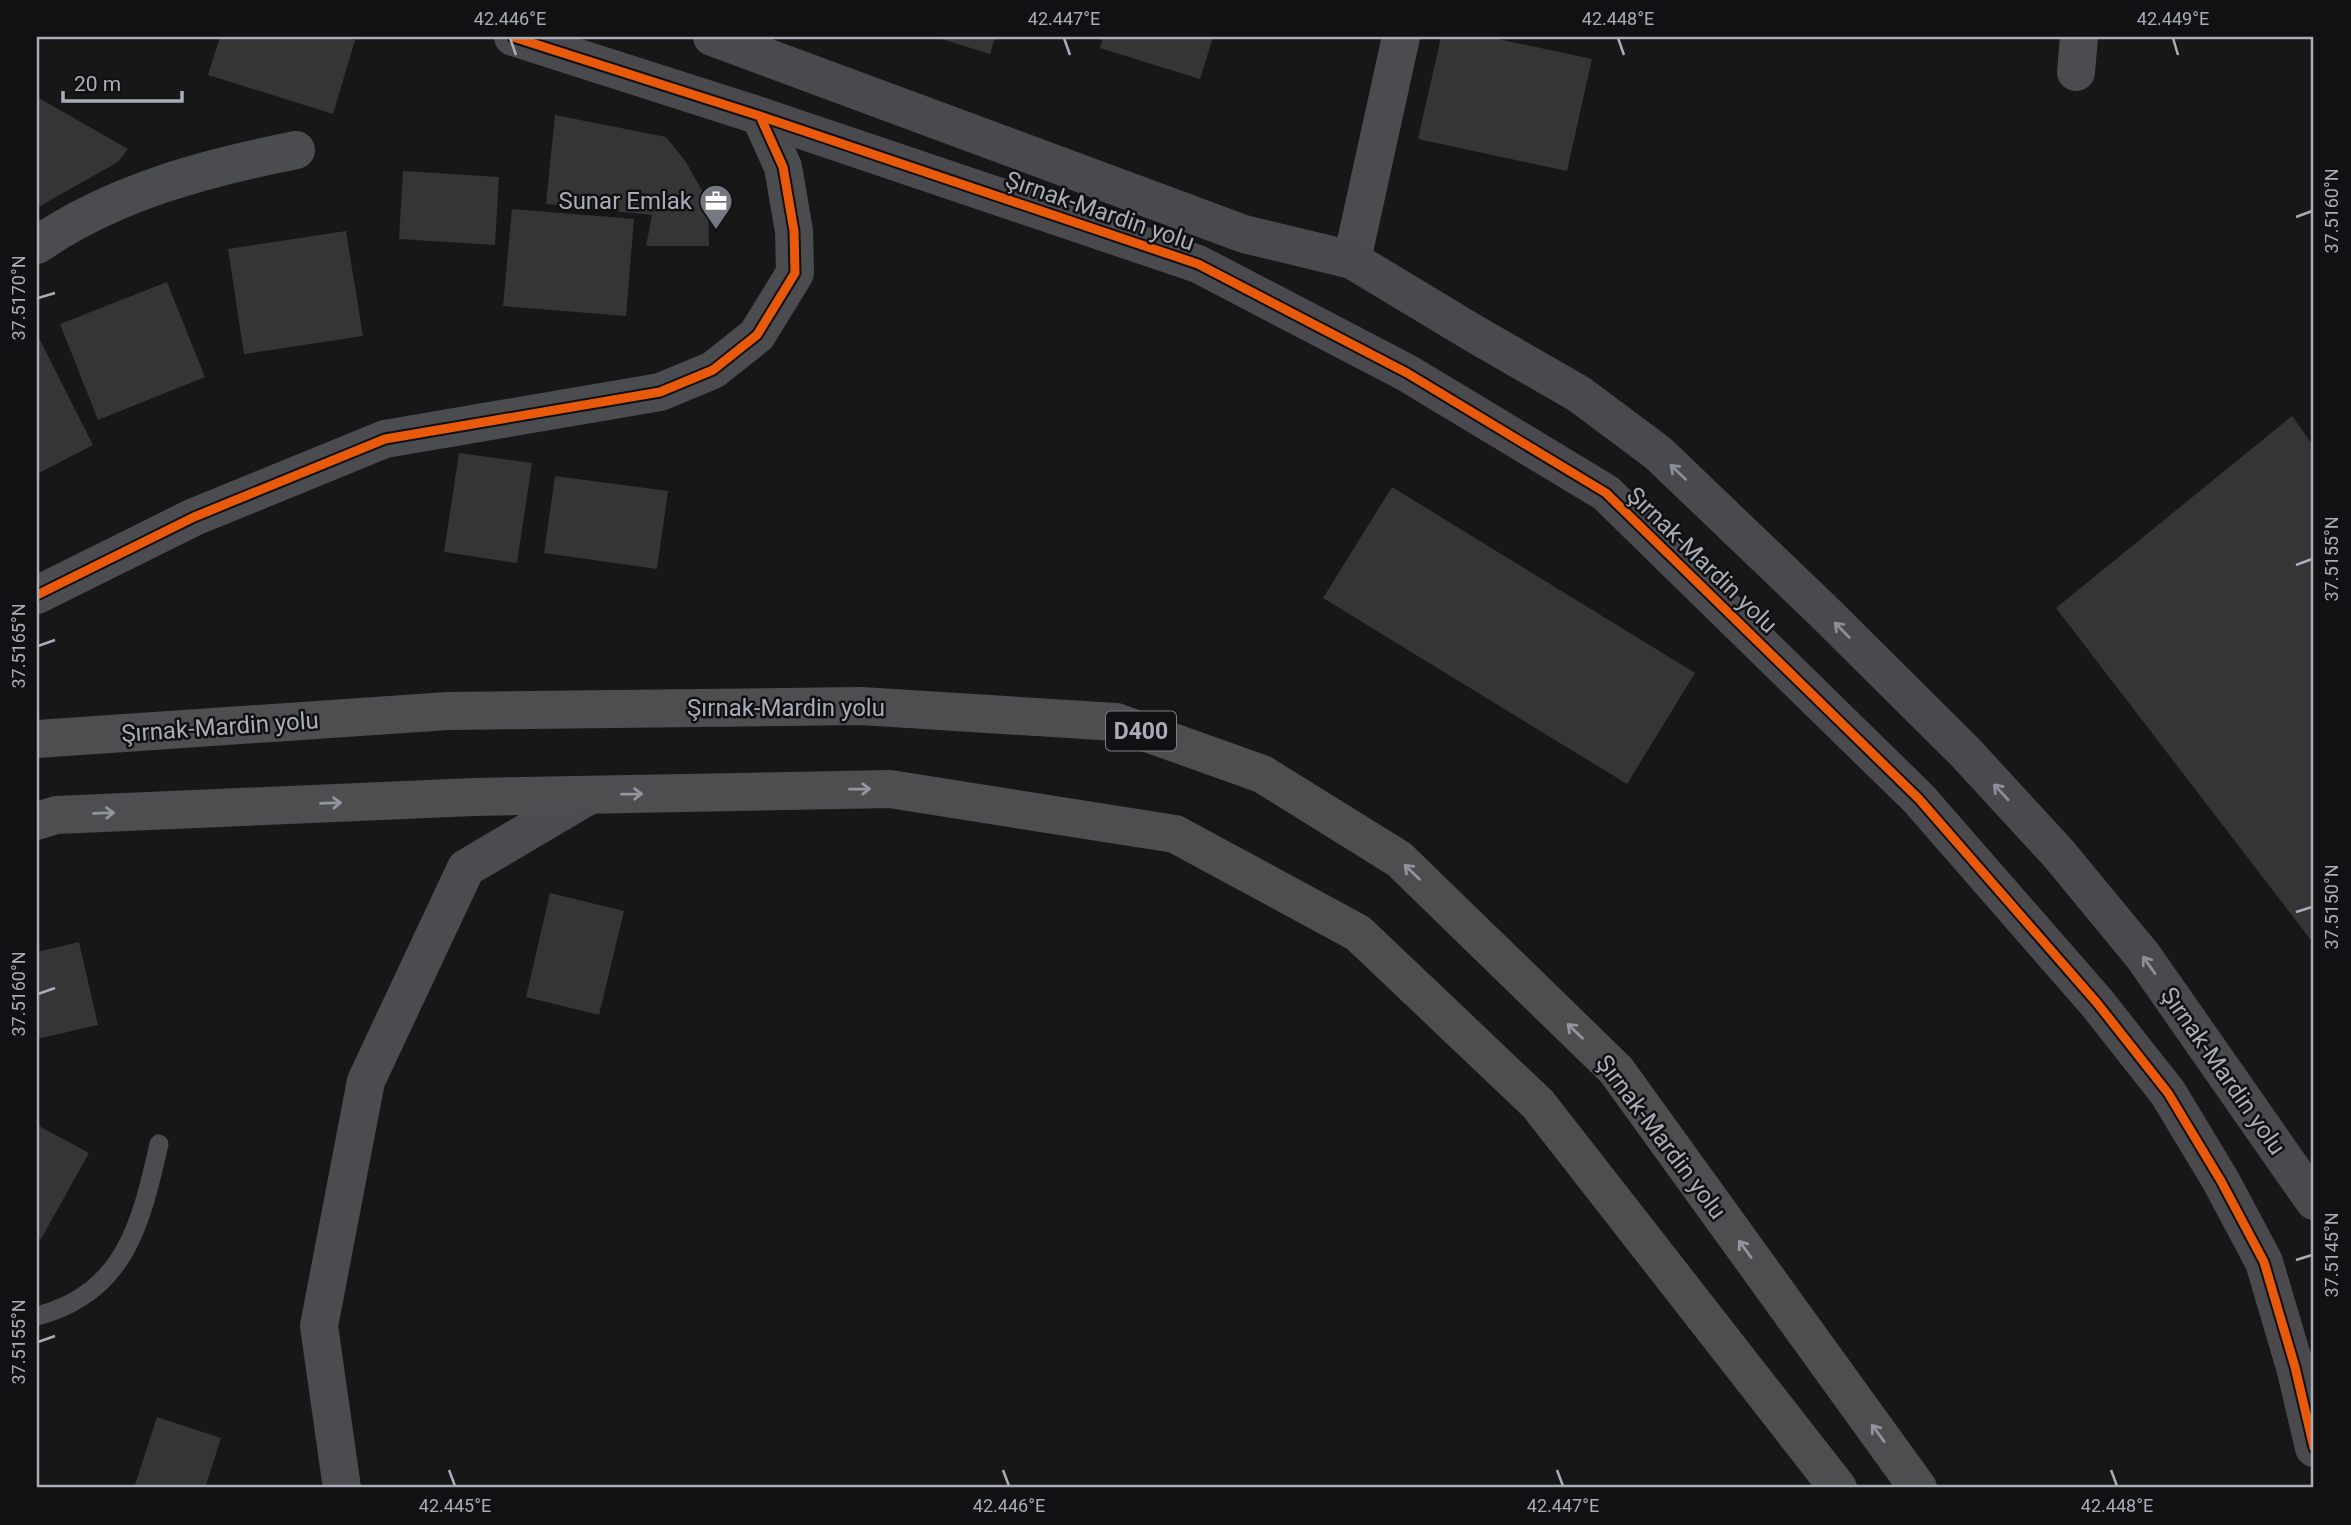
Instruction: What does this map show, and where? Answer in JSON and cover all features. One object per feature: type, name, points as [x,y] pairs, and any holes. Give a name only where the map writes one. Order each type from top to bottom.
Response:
[{"type":"highway","name":"Şırnak-Mardin yolu","points":[[37,740],[449,711],[861,706],[1116,722],[1262,774],[1399,859],[1616,1070],[1918,1488]]},
{"type":"highway","points":[[37,821],[70,814],[474,797],[890,789],[1175,834],[1359,933],[1538,1104],[1838,1488]]},
{"type":"street","name":"Şırnak-Mardin yolu","points":[[513,37],[760,116],[1198,264],[1407,373],[1606,493],[1919,799],[2097,1003],[2168,1093],[2221,1181],[2264,1262],[2295,1367],[2314,1448]]},
{"type":"street","name":"Şırnak-Mardin yolu","points":[[712,37],[1244,234],[1352,260],[1580,394],[1658,453],[1821,609],[1965,752],[2058,853],[2143,956],[2314,1201]]},
{"type":"street","points":[[1352,260],[1401,37]]},
{"type":"street","points":[[37,595],[194,517],[385,439],[660,392],[713,370],[757,335],[796,274],[794,231],[783,167],[760,116]]},
{"type":"street","points":[[37,245],[64,226],[115,202],[166,183],[240,161],[296,150]]},
{"type":"street","points":[[342,1488],[319,1326],[366,1081],[466,867],[590,795]]},
{"type":"lane","points":[[37,1316],[61,1310],[88,1295],[112,1271],[136,1229],[159,1144]]},
{"type":"building","points":[[220,37],[346,37],[355,40],[333,114],[208,75]]},
{"type":"building","points":[[935,37],[995,37],[990,54]]},
{"type":"building","points":[[1103,37],[1213,37],[1200,79],[1100,48]]},
{"type":"building","points":[[1441,37],[1488,37],[1592,59],[1567,171],[1418,139]]},
{"type":"building","points":[[37,97],[128,149],[118,162],[40,206],[37,205]]},
{"type":"building","points":[[555,115],[666,137],[686,162],[708,201],[709,246],[646,246],[652,215],[546,204]]},
{"type":"building","points":[[403,171],[499,177],[495,245],[399,239]]},
{"type":"building","points":[[512,209],[634,219],[626,316],[503,306]]},
{"type":"building","points":[[346,231],[363,336],[244,354],[228,249]]},
{"type":"building","points":[[167,282],[205,377],[98,420],[60,324]]},
{"type":"building","points":[[39,338],[93,445],[37,474],[37,339]]},
{"type":"building","points":[[2292,416],[2314,447],[2314,944],[2056,608]]},
{"type":"building","points":[[459,453],[532,463],[517,563],[444,552]]},
{"type":"building","points":[[555,476],[668,491],[657,569],[544,553]]},
{"type":"building","points":[[1392,487],[1695,673],[1627,784],[1323,598]]},
{"type":"building","points":[[550,893],[624,911],[599,1015],[526,997]]},
{"type":"building","points":[[79,942],[98,1025],[37,1039],[37,952]]},
{"type":"building","points":[[37,1125],[89,1153],[41,1239],[37,1237]]},
{"type":"building","points":[[157,1417],[221,1438],[205,1488],[134,1488]]},
{"type":"cycle path","points":[[513,37],[760,116],[1198,264],[1407,373],[1606,493],[1919,799],[2097,1003],[2168,1093],[2221,1181],[2264,1262],[2295,1367],[2314,1448]]},
{"type":"cycle path","points":[[37,595],[194,517],[385,439],[660,392],[713,370],[757,335],[795,273],[794,231],[783,167],[760,116]]},
{"type":"place","name":"Sunar Emlak","points":[[716,231]]}]
